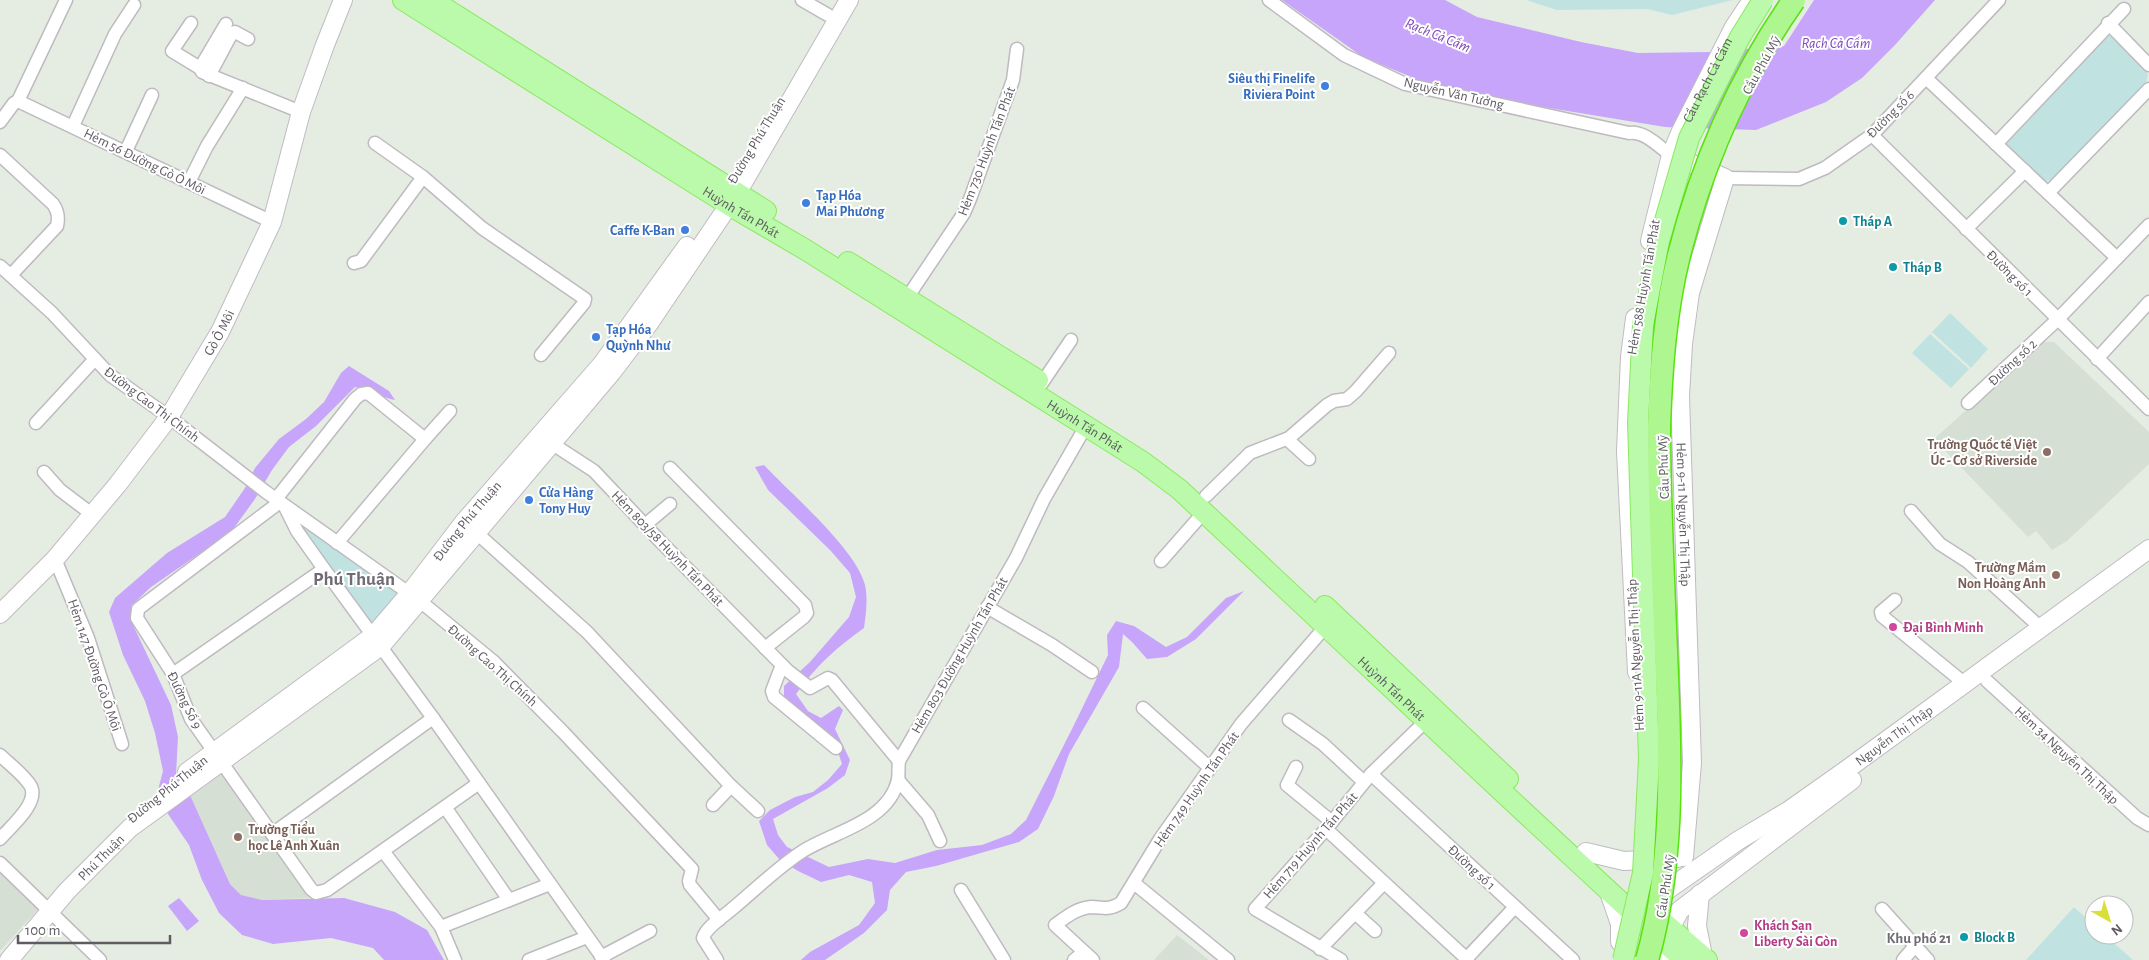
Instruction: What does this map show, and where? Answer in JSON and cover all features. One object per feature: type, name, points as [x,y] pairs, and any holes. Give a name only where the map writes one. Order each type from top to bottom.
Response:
[{"type":"highway","name":"Cầu Phú Mỹ","points":[[1633,960],[1650,870],[1656,803],[1647,449],[1649,357],[1654,311],[1674,223],[1702,138],[1732,75],[1777,0]]},
{"type":"highway","name":"Cầu Phú Mỹ","points":[[1649,960],[1657,922],[1663,876],[1670,770],[1658,433],[1661,373],[1669,309],[1683,241],[1696,198],[1719,135],[1729,111],[1760,52],[1794,0]]},
{"type":"main road","name":"Huỳnh Tấn Phát","points":[[403,0],[905,305],[1081,418],[1168,465],[1205,504],[1642,913],[1665,943],[1698,959]]},
{"type":"main road","name":"Huỳnh Tấn Phát","points":[[433,0],[728,196]]},
{"type":"main road","name":"Cầu Phú Mỹ","points":[[1622,951],[1643,873],[1649,759],[1638,422],[1643,325],[1659,241],[1690,138],[1740,37],[1763,0]]},
{"type":"main road","name":"Cầu Phú Mỹ","points":[[1649,960],[1671,865],[1670,833],[1674,749],[1662,427],[1667,354],[1676,286],[1690,229],[1714,158],[1728,124],[1773,42],[1800,0]]},
{"type":"main road","name":"Huỳnh Tấn Phát","points":[[905,305],[1042,383],[1081,418]]},
{"type":"main road","name":"Huỳnh Tấn Phát","points":[[1310,601],[1326,626],[1430,716]]},
{"type":"main road","name":"Huỳnh Tấn Phát","points":[[1581,856],[1608,888],[1642,913]]},
{"type":"street","points":[[0,122],[14,103],[18,101],[66,0]]},
{"type":"street","name":"Gò Ô Môi","points":[[0,614],[55,559],[93,515],[168,417],[220,332],[272,222],[302,112],[343,0]]},
{"type":"street","points":[[802,0],[828,16]]},
{"type":"street","name":"Đường Phú Thuận","points":[[728,196],[836,0]]},
{"type":"street","name":"Đường Phú Thuận","points":[[152,805],[378,641],[470,527],[546,440],[728,196],[849,0]]},
{"type":"street","name":"Nguyễn Văn Tưởng","points":[[1269,0],[1344,55],[1405,84],[1629,133],[1635,132],[1659,145],[1667,152]]},
{"type":"street","name":"Cầu Rạch Cả Cấm","points":[[1667,152],[1681,131],[1734,27],[1752,0]]},
{"type":"street","name":"Đường số 6","points":[[1725,178],[1799,180],[1825,168],[1872,135],[1999,0]]},
{"type":"street","points":[[73,126],[115,34],[134,4]]},
{"type":"street","points":[[1996,144],[2124,9]]},
{"type":"street","points":[[190,23],[172,51],[204,72],[302,112]]},
{"type":"street","points":[[204,72],[226,24]]},
{"type":"street","points":[[2108,24],[2149,64]]},
{"type":"street","points":[[204,72],[232,33],[235,32],[248,39]]},
{"type":"street","name":"Hẻm 730 Huỳnh Tấn Phát","points":[[905,305],[959,222],[970,199],[1013,80],[1017,50]]},
{"type":"street","points":[[1926,78],[2117,258]]},
{"type":"street","points":[[189,182],[207,146],[243,88]]},
{"type":"street","points":[[2048,193],[2149,89]]},
{"type":"street","points":[[126,151],[152,95]]},
{"type":"street","name":"Hẻm 56 Đường Gò Ô Môi","points":[[18,101],[272,222]]},
{"type":"street","name":"Đường số 1","points":[[1872,135],[2056,320],[2149,410]]},
{"type":"street","points":[[375,143],[423,177],[482,228],[585,299],[584,303],[541,355]]},
{"type":"street","points":[[1667,152],[1725,178]]},
{"type":"street","name":"Hẻm 588 Huỳnh Tấn Phát","points":[[1626,451],[1630,357],[1634,324],[1667,152]]},
{"type":"street","points":[[0,154],[53,204],[59,219],[57,226],[11,275]]},
{"type":"street","points":[[1966,229],[2025,172]]},
{"type":"street","points":[[354,263],[361,261],[423,177]]},
{"type":"street","name":"Hẻm 9-11 Nguyễn Thị Thập","points":[[1684,857],[1692,763],[1680,396],[1683,344],[1690,293],[1725,178]]},
{"type":"street","name":"Đường số 2","points":[[1968,403],[2056,320],[2149,225]]},
{"type":"street","name":"Đường Cao Thị Chính","points":[[0,266],[52,313],[110,376],[168,417],[276,500],[415,597],[494,662],[564,732],[692,869],[690,885],[719,920]]},
{"type":"street","points":[[2097,359],[2149,302]]},
{"type":"street","points":[[1042,383],[1070,340]]},
{"type":"street","points":[[1162,561],[1205,504],[1250,453],[1294,436],[1327,405],[1347,398],[1356,391],[1389,353]]},
{"type":"street","points":[[36,423],[95,359]]},
{"type":"street","name":"Đường Số 9","points":[[425,439],[368,393],[361,394],[355,399],[276,500],[144,603],[138,609],[138,618],[173,674],[191,719],[311,889],[316,893],[328,890],[479,783]]},
{"type":"street","points":[[338,542],[450,411]]},
{"type":"street","name":"Hẻm 803 Đường Huỳnh Tấn Phát","points":[[718,960],[703,938],[704,934],[719,920],[803,851],[868,818],[881,809],[898,780],[899,761],[1016,558],[1081,418]]},
{"type":"street","points":[[1287,439],[1309,459]]},
{"type":"street","name":"Hẻm 803/58 Huỳnh Tấn Phát","points":[[546,440],[594,471],[765,648],[805,685],[810,688],[824,679],[832,680],[899,761]]},
{"type":"street","name":"Hẻm 9-11A Nguyễn Thị Thập","points":[[1626,451],[1638,702],[1640,791],[1634,860]]},
{"type":"street","points":[[670,468],[805,605],[807,613],[804,617],[765,648]]},
{"type":"street","points":[[44,472],[66,495],[93,515]]},
{"type":"street","points":[[276,500],[603,958],[650,931]]},
{"type":"street","points":[[645,525],[670,504]]},
{"type":"street","points":[[1911,511],[1940,544],[1968,562],[2041,628]]},
{"type":"street","points":[[470,527],[587,632],[732,786],[758,811]]},
{"type":"street","name":"Nguyễn Thị Thập","points":[[1665,943],[1680,910],[1810,796],[2149,549]]},
{"type":"street","name":"Hẻm 147 Đường Gò Ô Môi","points":[[55,559],[88,638],[122,744]]},
{"type":"street","name":"Nguyễn Thị Thập","points":[[1622,951],[1642,913],[1670,888],[1739,840],[1764,836],[1987,681],[2149,564]]},
{"type":"street","points":[[173,674],[324,569]]},
{"type":"street","points":[[1895,600],[1881,612],[1882,616],[1964,683]]},
{"type":"street","points":[[987,606],[1052,645],[1092,672]]},
{"type":"street","name":"Hẻm 749 Huỳnh Tấn Phát","points":[[1089,956],[1055,924],[1071,913],[1090,907],[1102,910],[1112,908],[1121,903],[1160,839],[1241,724],[1326,626]]},
{"type":"street","points":[[785,668],[772,692],[774,696],[836,748]]},
{"type":"street","name":"Hẻm 34 Nguyễn Thị Thập","points":[[1987,681],[2137,818],[2149,825]]},
{"type":"street","points":[[1143,708],[1210,768]]},
{"type":"street","name":"Hẻm 719 Huỳnh Tấn Phát","points":[[1341,960],[1255,909],[1329,826],[1368,778],[1430,716]]},
{"type":"street","points":[[272,834],[433,718]]},
{"type":"street","name":"Đường số 1","points":[[1289,720],[1368,778],[1515,907],[1568,958]]},
{"type":"street","points":[[0,755],[30,785],[33,793],[30,804],[0,839]]},
{"type":"street","points":[[1296,767],[1287,785],[1384,883],[1467,960],[1515,907]]},
{"type":"street","points":[[898,780],[928,815],[940,841]]},
{"type":"street","points":[[713,805],[732,786]]},
{"type":"street","name":"Phú Thuận","points":[[48,908],[67,892],[152,805]]},
{"type":"street","points":[[445,807],[509,900]]},
{"type":"street","points":[[1581,856],[1624,860],[1684,857],[1739,840]]},
{"type":"street","points":[[383,851],[441,927],[455,960]]},
{"type":"street","points":[[0,863],[100,960]]},
{"type":"street","points":[[1134,883],[1228,960]]},
{"type":"street","points":[[1320,949],[1384,883]]},
{"type":"street","points":[[441,927],[550,884]]},
{"type":"street","points":[[1608,888],[1620,924],[1622,951],[1614,960]]},
{"type":"street","points":[[962,890],[1004,960]]},
{"type":"street","points":[[1698,959],[1697,926],[1700,894]]},
{"type":"street","points":[[0,956],[48,908]]},
{"type":"street","points":[[9,960],[48,908]]},
{"type":"street","points":[[1882,909],[1928,960]]},
{"type":"street","points":[[1355,913],[1375,931]]},
{"type":"street","points":[[529,960],[587,937]]},
{"type":"street","points":[[1902,960],[1915,946]]},
{"type":"street","points":[[1074,960],[1089,956]]},
{"type":"shaded area","points":[[1526,0],[1733,0],[1672,15],[1647,9],[1557,10]]},
{"type":"shaded area","points":[[2104,35],[2115,37],[2147,69],[2146,82],[2051,180],[2040,179],[2004,143]]},
{"type":"shaded area","points":[[1950,313],[1988,349],[1971,368],[1932,332]]},
{"type":"shaded area","points":[[1930,334],[1969,369],[1951,388],[1912,353]]},
{"type":"shaded area","name":"Trường Quốc tế Việt Úc - Cơ sở Riverside","points":[[2042,342],[2054,342],[2149,432],[2149,464],[2067,541],[2052,550],[2036,531],[2028,537],[1934,439]]},
{"type":"shaded area","points":[[301,524],[400,592],[380,626],[370,624],[300,527]]},
{"type":"shaded area","name":"Trường Tiểu học Lê Anh Xuân","points":[[224,775],[310,898],[262,900],[241,895],[230,884],[190,795],[214,776]]},
{"type":"shaded area","points":[[0,873],[38,909],[0,951]]},
{"type":"shaded area","points":[[2074,907],[2084,916],[2084,945],[2116,945],[2133,960],[2026,960]]},
{"type":"shaded area","points":[[1177,935],[1209,960],[1154,960]]},
{"type":"water","name":"Rạch Cả Cấm","points":[[1282,0],[1445,0],[1477,17],[1581,42],[1638,53],[1709,52],[1784,46],[1814,0],[1935,0],[1895,45],[1862,78],[1826,102],[1756,130],[1665,127],[1438,88],[1363,57]]},
{"type":"water","points":[[349,366],[389,391],[395,400],[355,387],[316,426],[289,447],[231,532],[151,587],[131,606],[133,625],[171,705],[178,737],[176,775],[190,795],[230,884],[241,895],[262,900],[344,898],[395,912],[427,930],[444,960],[384,960],[373,948],[331,938],[273,944],[242,935],[219,913],[202,880],[189,845],[168,814],[158,790],[163,771],[155,733],[145,701],[123,655],[109,612],[115,598],[167,553],[225,517],[245,488],[255,468],[279,439],[306,419],[324,402],[341,373]]},
{"type":"water","points":[[764,465],[836,539],[859,571],[866,590],[864,628],[827,658],[796,694],[808,711],[821,718],[839,706],[843,710],[835,729],[850,760],[845,775],[828,788],[773,819],[778,835],[787,847],[829,867],[868,859],[895,863],[937,850],[982,845],[1011,834],[1026,820],[1073,727],[1108,655],[1107,635],[1116,621],[1134,626],[1166,647],[1187,637],[1226,598],[1244,591],[1196,639],[1167,657],[1147,659],[1123,634],[1119,667],[1069,754],[1054,796],[1038,829],[1019,842],[936,866],[906,872],[890,890],[887,910],[864,933],[825,960],[801,960],[810,952],[859,925],[875,903],[872,882],[849,875],[821,882],[798,871],[780,860],[767,845],[759,821],[770,810],[795,797],[813,792],[828,780],[842,764],[837,749],[827,732],[797,715],[784,704],[784,686],[810,662],[849,617],[856,597],[850,573],[830,550],[768,490],[755,467]]},
{"type":"water","points":[[179,898],[199,921],[187,931],[168,906]]},
{"type":"place","name":"Siêu thị Finelife Riviera Point","points":[[1325,86]]},
{"type":"place","name":"Tạp Hóa Mai Phương","points":[[806,203]]},
{"type":"place","name":"Tháp A","points":[[1843,221]]},
{"type":"place","name":"Caffe K-Ban","points":[[685,230]]},
{"type":"place","name":"Tháp B","points":[[1893,267]]},
{"type":"place","name":"Tạp Hóa Quỳnh Như","points":[[596,337]]},
{"type":"place","name":"Trường Quốc tế Việt Úc - Cơ sở Riverside","points":[[2047,452]]},
{"type":"place","name":"Cửa Hàng Tony Huy","points":[[529,500]]},
{"type":"place","name":"Trường Mầm Non Hoàng Anh","points":[[2056,575]]},
{"type":"place","name":"Đại Bình Minh","points":[[1893,627]]},
{"type":"place","name":"Trường Tiểu học Lê Anh Xuân","points":[[238,837]]},
{"type":"place","name":"Khách Sạn Liberty Sài Gòn","points":[[1744,933]]},
{"type":"place","name":"Block B","points":[[1964,937]]},
{"type":"district","name":"Phú Thuận","points":[[354,578]]},
{"type":"district","name":"Khu phố 21","points":[[1919,938]]}]
